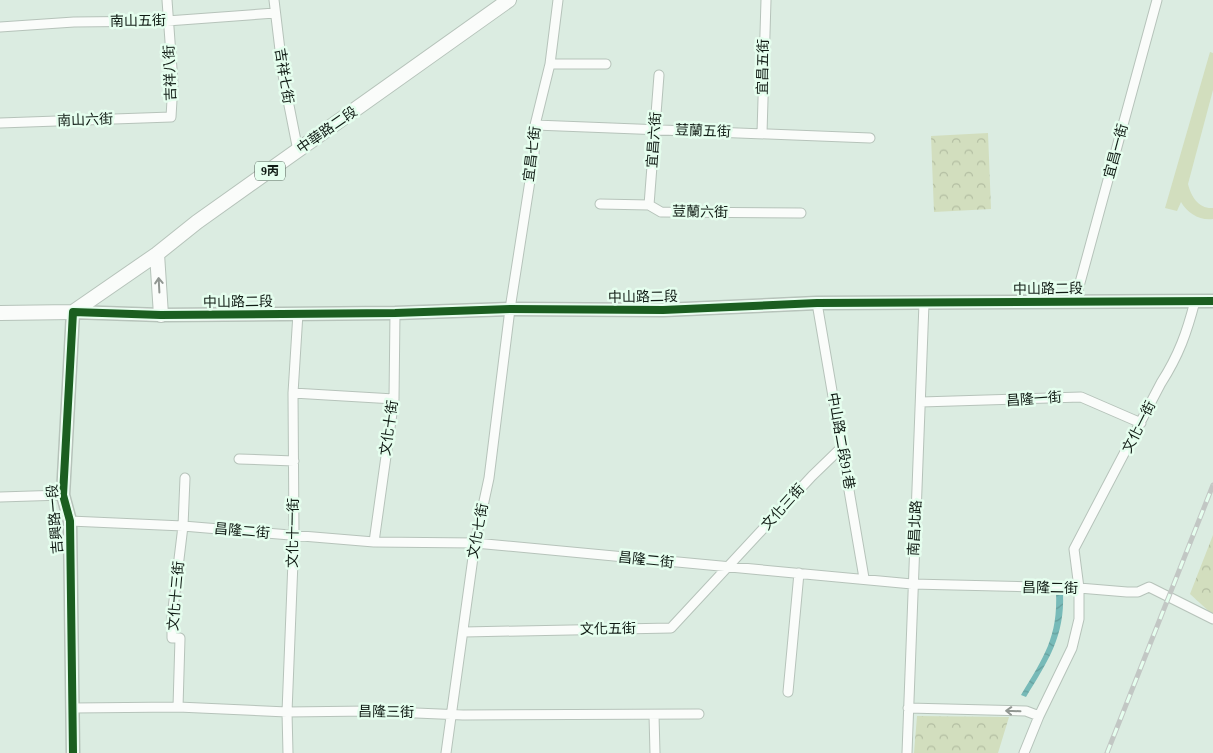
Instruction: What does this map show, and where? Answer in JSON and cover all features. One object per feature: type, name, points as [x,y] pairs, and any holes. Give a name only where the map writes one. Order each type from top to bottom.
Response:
[{"type":"main road","name":"中華路二段","points":[[73,312],[157,254],[197,222],[509,0]]},
{"type":"main road","points":[[157,254],[161,315]]},
{"type":"main road","points":[[0,314],[73,312]]},
{"type":"street","name":"吉祥八街","points":[[167,0],[172,83],[171,117]]},
{"type":"street","name":"吉祥七街","points":[[274,0],[283,75],[298,151]]},
{"type":"street","name":"宜昌七街","points":[[510,309],[534,155],[535,125],[550,64],[558,0]]},
{"type":"street","name":"宜昌五街","points":[[762,133],[766,0]]},
{"type":"street","name":"宜昌一街","points":[[1075,301],[1157,0]]},
{"type":"street","name":"南山五街","points":[[0,27],[74,22],[167,21],[275,13]]},
{"type":"street","points":[[550,64],[606,64]]},
{"type":"street","name":"宜昌六街","points":[[649,205],[659,75]]},
{"type":"street","name":"南山六街","points":[[0,123],[171,117]]},
{"type":"street","name":"荳蘭五街","points":[[535,125],[870,138]]},
{"type":"street","name":"荳蘭六街","points":[[600,204],[649,205],[661,212],[801,213]]},
{"type":"street","name":"中山路二段","points":[[73,312],[161,315],[395,313],[510,309],[663,310],[817,303],[1213,300]]},
{"type":"street","name":"文化一街","points":[[1079,588],[1074,549],[1183,344],[1196,301]]},
{"type":"street","name":"中山路二段91巷","points":[[817,303],[864,578]]},
{"type":"street","name":"南昌北路","points":[[907,753],[924,303]]},
{"type":"street","name":"文化七街","points":[[446,753],[464,632],[474,543],[489,478],[510,309]]},
{"type":"street","name":"吉興路一段","points":[[73,312],[63,495],[70,522],[74,708],[73,753]]},
{"type":"street","name":"文化十一街","points":[[288,753],[287,712],[294,536],[293,393],[298,313]]},
{"type":"street","name":"文化十街","points":[[374,542],[394,399],[395,313]]},
{"type":"street","points":[[293,393],[394,399]]},
{"type":"street","name":"昌隆一街","points":[[921,402],[1081,397],[1141,423]]},
{"type":"street","name":"文化三街","points":[[727,568],[812,476],[842,447]]},
{"type":"street","points":[[238,459],[294,461]]},
{"type":"street","name":"文化十三街","points":[[178,707],[180,638],[172,638],[172,616],[183,526],[185,478]]},
{"type":"street","points":[[0,497],[63,495]]},
{"type":"street","name":"昌隆二街","points":[[70,522],[183,526],[374,542],[474,543],[727,568],[864,578],[912,584],[1079,588],[1127,592],[1138,592],[1149,587],[1213,619]]},
{"type":"street","name":"文化五街","points":[[464,632],[671,628],[727,568]]},
{"type":"street","points":[[788,692],[799,573]]},
{"type":"street","points":[[1024,753],[1039,716],[1072,648],[1079,619],[1079,588]]},
{"type":"street","name":"昌隆三街","points":[[74,708],[178,707],[287,712],[369,711],[453,714],[699,714]]},
{"type":"street","points":[[908,708],[1026,711],[1039,716]]},
{"type":"street","points":[[654,715],[655,753]]},
{"type":"green space","points":[[1210,52],[1213,53],[1213,90],[1188,184],[1196,201],[1208,208],[1213,208],[1213,219],[1203,219],[1187,210],[1181,202],[1177,211],[1165,208]]},
{"type":"green space","points":[[988,133],[991,209],[934,212],[931,136]]},
{"type":"green space","points":[[1213,535],[1213,615],[1190,594]]},
{"type":"green space","points":[[917,716],[1009,717],[998,753],[914,753]]},
{"type":"water","points":[[1056,592],[1063,593],[1063,608],[1058,635],[1048,660],[1026,697],[1021,695],[1043,658],[1052,634],[1055,622]]},
{"type":"railway","points":[[1107,753],[1213,485]]},
{"type":"cycle path","points":[[73,753],[70,521],[63,495],[73,312],[161,315],[395,313],[510,309],[663,310],[817,303],[1213,301]]}]
